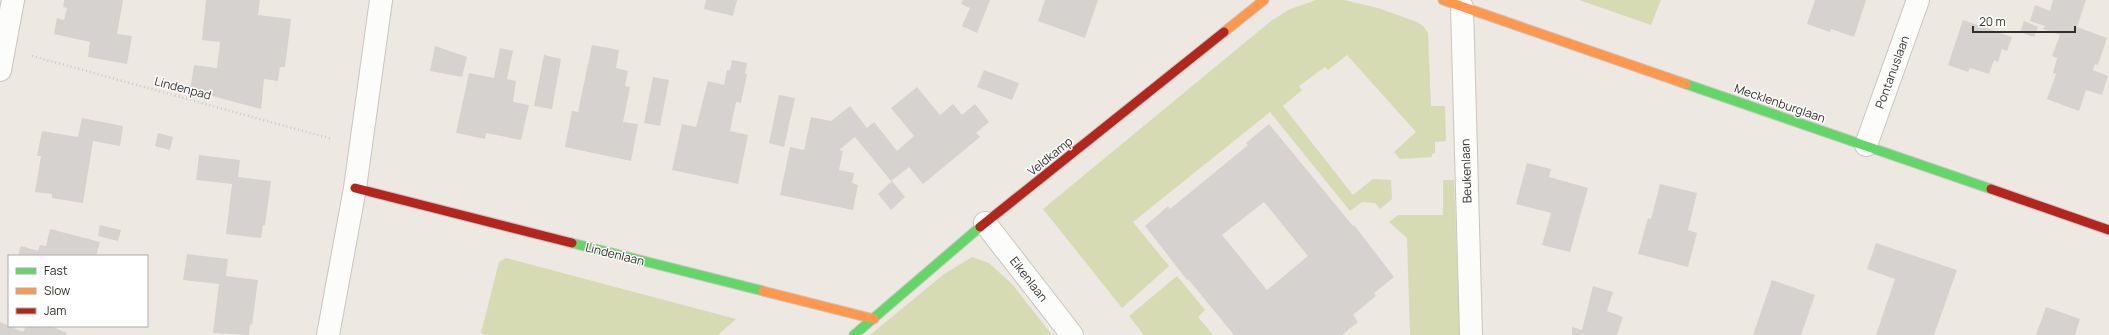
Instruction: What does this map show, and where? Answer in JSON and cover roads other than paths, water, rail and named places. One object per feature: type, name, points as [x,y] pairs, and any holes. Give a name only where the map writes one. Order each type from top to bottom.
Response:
[{"type":"street","points":[[0,70],[13,0]]},
{"type":"street","points":[[328,335],[355,188],[381,0]]},
{"type":"street","name":"Veldkamp","points":[[854,335],[985,223],[1264,0]]},
{"type":"street","name":"Pontanuslaan","points":[[1866,145],[1918,0]]},
{"type":"street","name":"Mecklenburglaan","points":[[1452,3],[2109,230]]},
{"type":"street","name":"Beukenlaan","points":[[1452,3],[1471,335]]},
{"type":"street","name":"Lindenlaan","points":[[355,188],[874,319]]},
{"type":"street","name":"Eikenlaan","points":[[985,223],[1072,335]]}]
